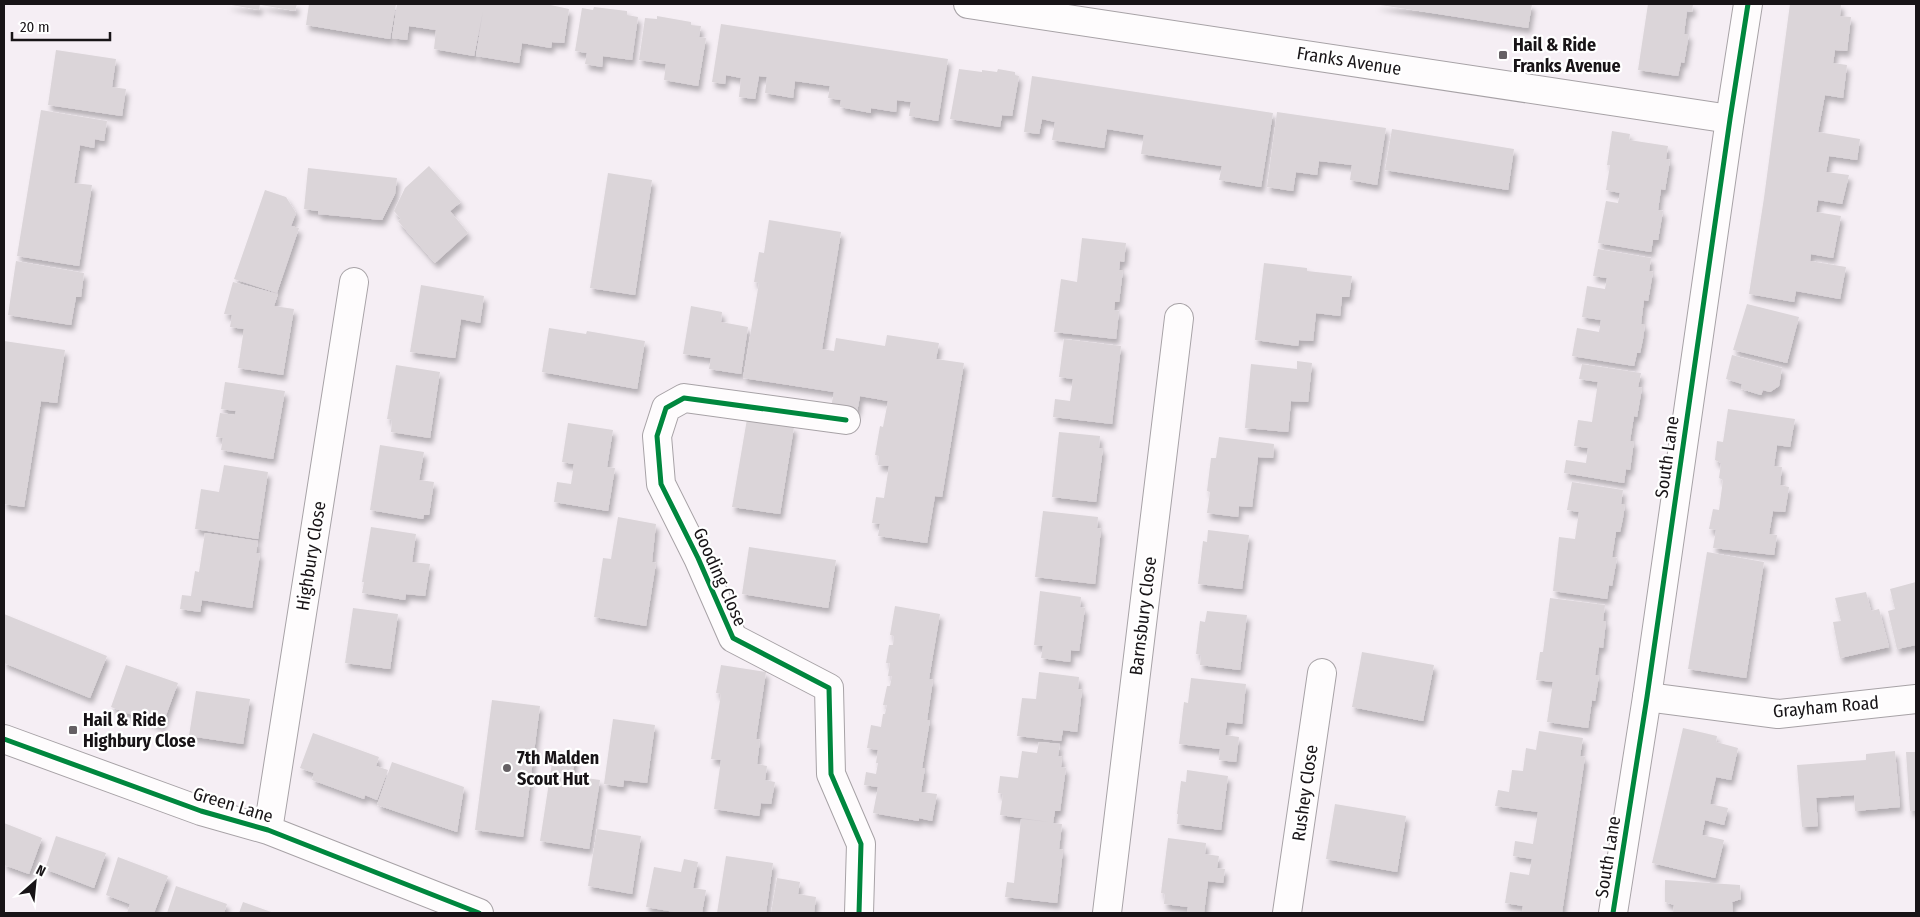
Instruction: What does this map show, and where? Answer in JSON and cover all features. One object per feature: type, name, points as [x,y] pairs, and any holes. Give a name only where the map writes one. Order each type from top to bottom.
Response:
[{"type":"street","name":"Franks Avenue","points":[[968,4],[1730,119]]},
{"type":"street","name":"South Lane","points":[[1613,913],[1647,697],[1748,4]]},
{"type":"street","name":"Highbury Close","points":[[268,830],[354,282]]},
{"type":"street","name":"Barnsbury Close","points":[[1107,913],[1179,318]]},
{"type":"street","name":"Gooding Close","points":[[846,420],[684,398],[666,408],[657,436],[661,484],[698,558],[733,638],[829,688],[831,774],[861,844],[858,913]]},
{"type":"street","name":"Rushey Close","points":[[1287,913],[1322,673]]},
{"type":"street","name":"Grayham Road","points":[[1647,697],[1778,714],[1916,699]]},
{"type":"street","name":"Green Lane","points":[[4,740],[201,811],[268,830],[479,913]]},
{"type":"building","points":[[226,4],[260,4],[259,10]]},
{"type":"building","points":[[261,4],[297,4],[295,11]]},
{"type":"building","points":[[309,4],[396,4],[390,39],[306,25]]},
{"type":"building","points":[[397,4],[546,4],[569,9],[564,43],[552,42],[551,48],[522,43],[519,63],[476,56],[483,11],[474,56],[434,49],[436,30],[409,26],[407,40],[392,38]]},
{"type":"building","points":[[1374,4],[1532,4],[1528,28]]},
{"type":"building","points":[[1648,4],[1693,4],[1692,12],[1687,11],[1684,34],[1689,34],[1684,63],[1681,62],[1678,76],[1638,70]]},
{"type":"building","points":[[1790,4],[1841,4],[1840,16],[1851,17],[1847,51],[1835,50],[1833,63],[1847,65],[1843,98],[1825,95],[1818,132],[1860,139],[1857,160],[1829,156],[1826,172],[1849,175],[1842,204],[1818,200],[1816,212],[1841,216],[1833,258],[1811,254],[1810,261],[1846,267],[1840,299],[1796,291],[1794,302],[1749,294]]},
{"type":"building","points":[[594,7],[627,11],[627,15],[638,17],[632,60],[603,56],[602,67],[585,64],[587,53],[575,51],[582,8],[593,10]]},
{"type":"building","points":[[657,16],[691,22],[691,25],[701,26],[699,37],[706,38],[698,86],[664,80],[666,64],[639,60],[645,18],[657,19]]},
{"type":"building","points":[[721,24],[948,59],[938,121],[909,116],[911,102],[897,100],[896,112],[871,108],[871,113],[840,107],[841,100],[828,98],[830,86],[795,81],[793,98],[765,93],[767,77],[759,76],[755,99],[739,97],[741,78],[726,75],[725,84],[712,82]]},
{"type":"building","points":[[56,50],[116,59],[112,87],[126,89],[122,116],[48,105]]},
{"type":"building","points":[[959,69],[997,72],[998,69],[1015,72],[1015,75],[1019,76],[1012,116],[1002,115],[1000,127],[950,119]]},
{"type":"building","points":[[1032,76],[1273,113],[1261,187],[1219,180],[1222,166],[1141,154],[1144,135],[1107,129],[1104,148],[1052,140],[1055,122],[1042,119],[1039,134],[1024,132]]},
{"type":"building","points":[[41,110],[107,121],[104,141],[95,139],[94,148],[80,145],[74,183],[92,185],[79,266],[17,256]]},
{"type":"building","points":[[1277,112],[1386,128],[1377,185],[1350,180],[1352,165],[1319,161],[1317,175],[1296,172],[1293,191],[1267,187]]},
{"type":"building","points":[[1392,129],[1514,149],[1508,190],[1385,170]]},
{"type":"building","points":[[1612,131],[1630,134],[1629,140],[1668,146],[1666,159],[1670,160],[1665,190],[1661,189],[1658,210],[1663,211],[1658,240],[1653,240],[1651,252],[1598,243],[1606,201],[1618,203],[1620,193],[1606,190],[1610,165],[1607,165]]},
{"type":"building","points":[[429,166],[461,202],[450,211],[468,233],[435,263],[398,221],[401,219],[394,211],[405,188]]},
{"type":"building","points":[[308,168],[397,178],[395,194],[382,220],[318,214],[318,211],[304,209]]},
{"type":"building","points":[[608,173],[652,180],[635,295],[590,288]]},
{"type":"building","points":[[265,190],[286,197],[296,213],[291,226],[299,228],[277,293],[234,279]]},
{"type":"building","points":[[769,220],[841,232],[822,349],[834,351],[836,338],[885,346],[887,335],[939,343],[936,359],[964,363],[942,497],[935,496],[927,543],[878,536],[880,524],[872,523],[876,497],[884,498],[889,466],[878,465],[879,456],[875,455],[880,426],[883,427],[888,401],[860,396],[857,412],[831,407],[834,392],[743,378],[759,283],[754,282],[759,252],[764,253]]},
{"type":"building","points":[[1082,238],[1126,243],[1124,262],[1120,261],[1119,270],[1123,270],[1119,302],[1115,302],[1114,310],[1119,311],[1116,339],[1054,332],[1061,279],[1077,282]]},
{"type":"building","points":[[1598,249],[1651,258],[1649,271],[1653,272],[1648,301],[1644,300],[1641,324],[1645,324],[1643,339],[1640,353],[1637,353],[1634,366],[1572,356],[1577,328],[1599,332],[1601,320],[1582,317],[1587,286],[1605,289],[1607,278],[1593,276]]},
{"type":"building","points":[[16,261],[84,273],[81,297],[76,297],[71,325],[8,315]]},
{"type":"building","points":[[1264,263],[1307,268],[1307,271],[1352,276],[1349,297],[1342,297],[1340,316],[1316,313],[1313,341],[1299,340],[1298,346],[1255,340]]},
{"type":"building","points":[[233,282],[278,294],[274,306],[294,309],[283,375],[238,368],[244,329],[230,327],[232,315],[224,314]]},
{"type":"building","points":[[421,285],[484,296],[480,323],[461,319],[455,358],[410,352]]},
{"type":"building","points":[[1747,304],[1799,317],[1787,363],[1733,350]]},
{"type":"building","points":[[691,306],[722,312],[721,322],[748,327],[741,374],[709,369],[711,358],[683,354]]},
{"type":"building","points":[[549,328],[586,334],[587,331],[645,341],[637,389],[542,372]]},
{"type":"building","points":[[1064,339],[1121,346],[1112,424],[1053,417],[1055,399],[1070,401],[1073,379],[1059,377]]},
{"type":"building","points":[[4,341],[65,350],[57,403],[41,401],[24,507],[4,504]]},
{"type":"building","points":[[1732,355],[1782,368],[1779,386],[1770,392],[1763,390],[1761,395],[1741,389],[1742,384],[1726,379]]},
{"type":"building","points":[[1297,361],[1312,363],[1308,402],[1291,401],[1288,432],[1245,428],[1251,364],[1297,369]]},
{"type":"building","points":[[1582,364],[1641,373],[1638,387],[1642,388],[1637,417],[1634,416],[1630,441],[1634,441],[1630,470],[1626,469],[1624,483],[1564,473],[1566,460],[1586,463],[1588,448],[1574,446],[1578,420],[1592,422],[1598,382],[1579,379]]},
{"type":"building","points":[[396,365],[440,372],[430,438],[391,432],[392,420],[387,419]]},
{"type":"building","points":[[225,382],[285,391],[273,459],[221,450],[223,438],[216,437],[220,413],[235,415],[236,411],[221,409]]},
{"type":"building","points":[[1728,409],[1795,419],[1790,447],[1777,445],[1774,466],[1782,467],[1780,485],[1789,487],[1785,512],[1773,511],[1769,534],[1777,535],[1774,555],[1713,548],[1716,530],[1709,529],[1713,509],[1719,510],[1723,480],[1719,478],[1721,463],[1715,460],[1717,441],[1723,442]]},
{"type":"building","points":[[747,419],[794,427],[780,514],[732,507]]},
{"type":"building","points":[[568,423],[613,430],[607,467],[615,468],[608,511],[554,502],[557,482],[571,484],[574,464],[562,462]]},
{"type":"building","points":[[1059,432],[1100,436],[1099,448],[1103,448],[1096,502],[1052,497]]},
{"type":"building","points":[[1219,437],[1274,444],[1273,458],[1258,457],[1252,507],[1239,506],[1238,517],[1207,513],[1210,492],[1207,491],[1211,458],[1216,458]]},
{"type":"building","points":[[380,445],[424,452],[419,480],[434,482],[429,515],[424,515],[423,519],[370,510]]},
{"type":"building","points":[[224,465],[268,472],[258,539],[195,529],[201,489],[219,492]]},
{"type":"building","points":[[1572,482],[1623,490],[1621,504],[1625,504],[1623,518],[1620,532],[1616,532],[1612,557],[1617,558],[1612,586],[1609,585],[1607,599],[1553,591],[1559,537],[1575,539],[1579,512],[1567,510]]},
{"type":"building","points":[[1043,511],[1098,517],[1097,528],[1101,529],[1095,584],[1035,577]]},
{"type":"building","points":[[618,517],[656,524],[652,562],[656,563],[646,626],[594,617],[603,558],[611,559]]},
{"type":"building","points":[[371,527],[416,534],[412,562],[430,564],[425,596],[406,594],[405,600],[362,593]]},
{"type":"building","points":[[1208,530],[1249,535],[1242,589],[1198,584],[1203,541],[1207,542]]},
{"type":"building","points":[[205,533],[258,541],[256,553],[260,554],[252,608],[202,600],[200,612],[180,609],[182,595],[191,596],[195,571],[199,572]]},
{"type":"building","points":[[749,547],[836,560],[828,608],[742,594]]},
{"type":"building","points":[[1707,552],[1764,562],[1746,678],[1688,669]]},
{"type":"building","points":[[1916,582],[1916,645],[1897,649],[1888,611],[1895,609],[1890,589]]},
{"type":"building","points":[[1040,591],[1081,597],[1080,607],[1085,608],[1079,651],[1071,650],[1070,662],[1041,658],[1043,646],[1034,645]]},
{"type":"building","points":[[1866,592],[1871,611],[1879,609],[1889,647],[1840,658],[1833,622],[1841,621],[1835,598]]},
{"type":"building","points":[[1550,598],[1605,605],[1603,621],[1606,621],[1603,648],[1599,647],[1595,675],[1599,675],[1595,701],[1592,700],[1588,728],[1547,722],[1553,682],[1536,680],[1540,652],[1543,652]]},
{"type":"building","points":[[895,606],[940,614],[929,679],[933,680],[927,720],[930,720],[922,768],[925,768],[921,792],[937,794],[932,821],[919,818],[919,821],[873,813],[878,787],[864,785],[866,772],[876,774],[878,763],[876,763],[878,750],[867,748],[871,725],[881,727],[887,705],[883,705],[887,686],[890,686],[892,676],[888,676],[890,663],[886,663],[889,645],[893,645],[894,636],[890,635]]},
{"type":"building","points":[[353,608],[398,614],[390,669],[345,663]]},
{"type":"building","points":[[1207,611],[1247,615],[1240,670],[1200,665],[1201,655],[1196,654],[1200,621],[1205,622]]},
{"type":"building","points":[[4,614],[107,656],[90,698],[4,663]]},
{"type":"building","points":[[1362,652],[1434,665],[1423,721],[1352,707]]},
{"type":"building","points":[[126,665],[178,683],[162,726],[111,707]]},
{"type":"building","points":[[721,665],[766,672],[756,739],[760,740],[757,764],[767,766],[765,780],[775,782],[771,804],[761,803],[759,816],[714,809],[721,760],[711,759],[721,694],[716,693]]},
{"type":"building","points":[[1039,672],[1079,677],[1078,689],[1082,690],[1077,732],[1063,730],[1061,741],[1017,736],[1022,698],[1036,699]]},
{"type":"building","points":[[1191,678],[1246,684],[1242,724],[1227,722],[1225,735],[1239,737],[1236,762],[1219,760],[1220,749],[1179,744],[1184,702],[1188,703]]},
{"type":"building","points":[[196,691],[250,699],[243,744],[189,736]]},
{"type":"building","name":"7th Malden Scout Hut","points":[[492,700],[540,706],[523,837],[475,830]]},
{"type":"building","points":[[613,719],[655,725],[647,783],[624,780],[623,787],[604,784]]},
{"type":"building","points":[[1683,728],[1717,736],[1716,742],[1738,748],[1731,780],[1716,777],[1710,804],[1728,808],[1724,825],[1705,820],[1702,835],[1724,840],[1715,878],[1652,863]]},
{"type":"building","points":[[1539,731],[1583,738],[1580,756],[1585,757],[1562,913],[1522,913],[1523,906],[1505,903],[1510,872],[1529,875],[1532,859],[1513,856],[1515,841],[1533,844],[1538,812],[1495,806],[1498,790],[1509,792],[1512,770],[1523,771],[1526,748],[1536,750]]},
{"type":"building","points":[[313,733],[379,757],[376,766],[388,770],[377,800],[365,795],[364,799],[312,780],[314,773],[300,768]]},
{"type":"building","points":[[1039,742],[1060,744],[1058,756],[1062,757],[1061,767],[1066,768],[1060,811],[1055,811],[1053,823],[1062,824],[1059,849],[1063,850],[1057,903],[1005,897],[1007,882],[1014,883],[1021,819],[1049,822],[1000,815],[1003,794],[998,793],[1000,776],[1018,778],[1022,751],[1037,753]]},
{"type":"building","points":[[554,750],[576,754],[572,776],[600,780],[589,849],[540,841]]},
{"type":"building","points":[[1895,751],[1900,807],[1855,811],[1854,795],[1816,798],[1818,826],[1802,827],[1797,765],[1866,760],[1866,754]]},
{"type":"building","points":[[1906,752],[1916,752],[1916,810],[1910,811]]},
{"type":"building","points":[[392,762],[464,787],[457,832],[377,805]]},
{"type":"building","points":[[1187,770],[1228,776],[1221,830],[1177,824],[1181,781],[1186,782]]},
{"type":"building","points":[[1335,804],[1406,816],[1397,872],[1326,859]]},
{"type":"building","points":[[4,823],[42,838],[29,874],[4,865]]},
{"type":"building","points":[[597,829],[641,836],[632,894],[588,886]]},
{"type":"building","points":[[56,836],[106,853],[94,888],[45,869]]},
{"type":"building","points":[[1168,838],[1206,843],[1205,854],[1219,856],[1217,868],[1225,869],[1223,883],[1208,881],[1204,913],[1187,913],[1188,907],[1164,904],[1165,894],[1161,893]]},
{"type":"building","points":[[726,856],[773,863],[766,913],[717,913]]},
{"type":"building","points":[[118,857],[168,876],[154,913],[127,913],[130,904],[106,895]]},
{"type":"building","points":[[684,859],[698,862],[693,888],[706,890],[702,913],[680,913],[646,907],[654,867],[681,872]]},
{"type":"building","points":[[777,878],[800,882],[798,894],[816,897],[814,913],[771,913]]},
{"type":"building","points":[[1665,880],[1740,885],[1741,899],[1732,902],[1733,913],[1673,913],[1674,905],[1665,902]]},
{"type":"building","points":[[176,886],[227,904],[224,913],[167,913]]},
{"type":"building","points":[[243,902],[274,913],[239,913]]},
{"type":"cycle path","points":[[1613,913],[1647,697],[1748,4]]},
{"type":"cycle path","points":[[846,420],[684,398],[666,408],[657,436],[661,484],[698,558],[733,638],[829,688],[831,774],[861,844],[859,913]]},
{"type":"cycle path","points":[[4,739],[201,811],[268,830],[479,913]]},
{"type":"place","name":"Hail & Ride Franks Avenue","points":[[1503,55]]},
{"type":"place","name":"Hail & Ride Highbury Close","points":[[73,730]]},
{"type":"place","name":"7th Malden Scout Hut","points":[[507,768]]}]
